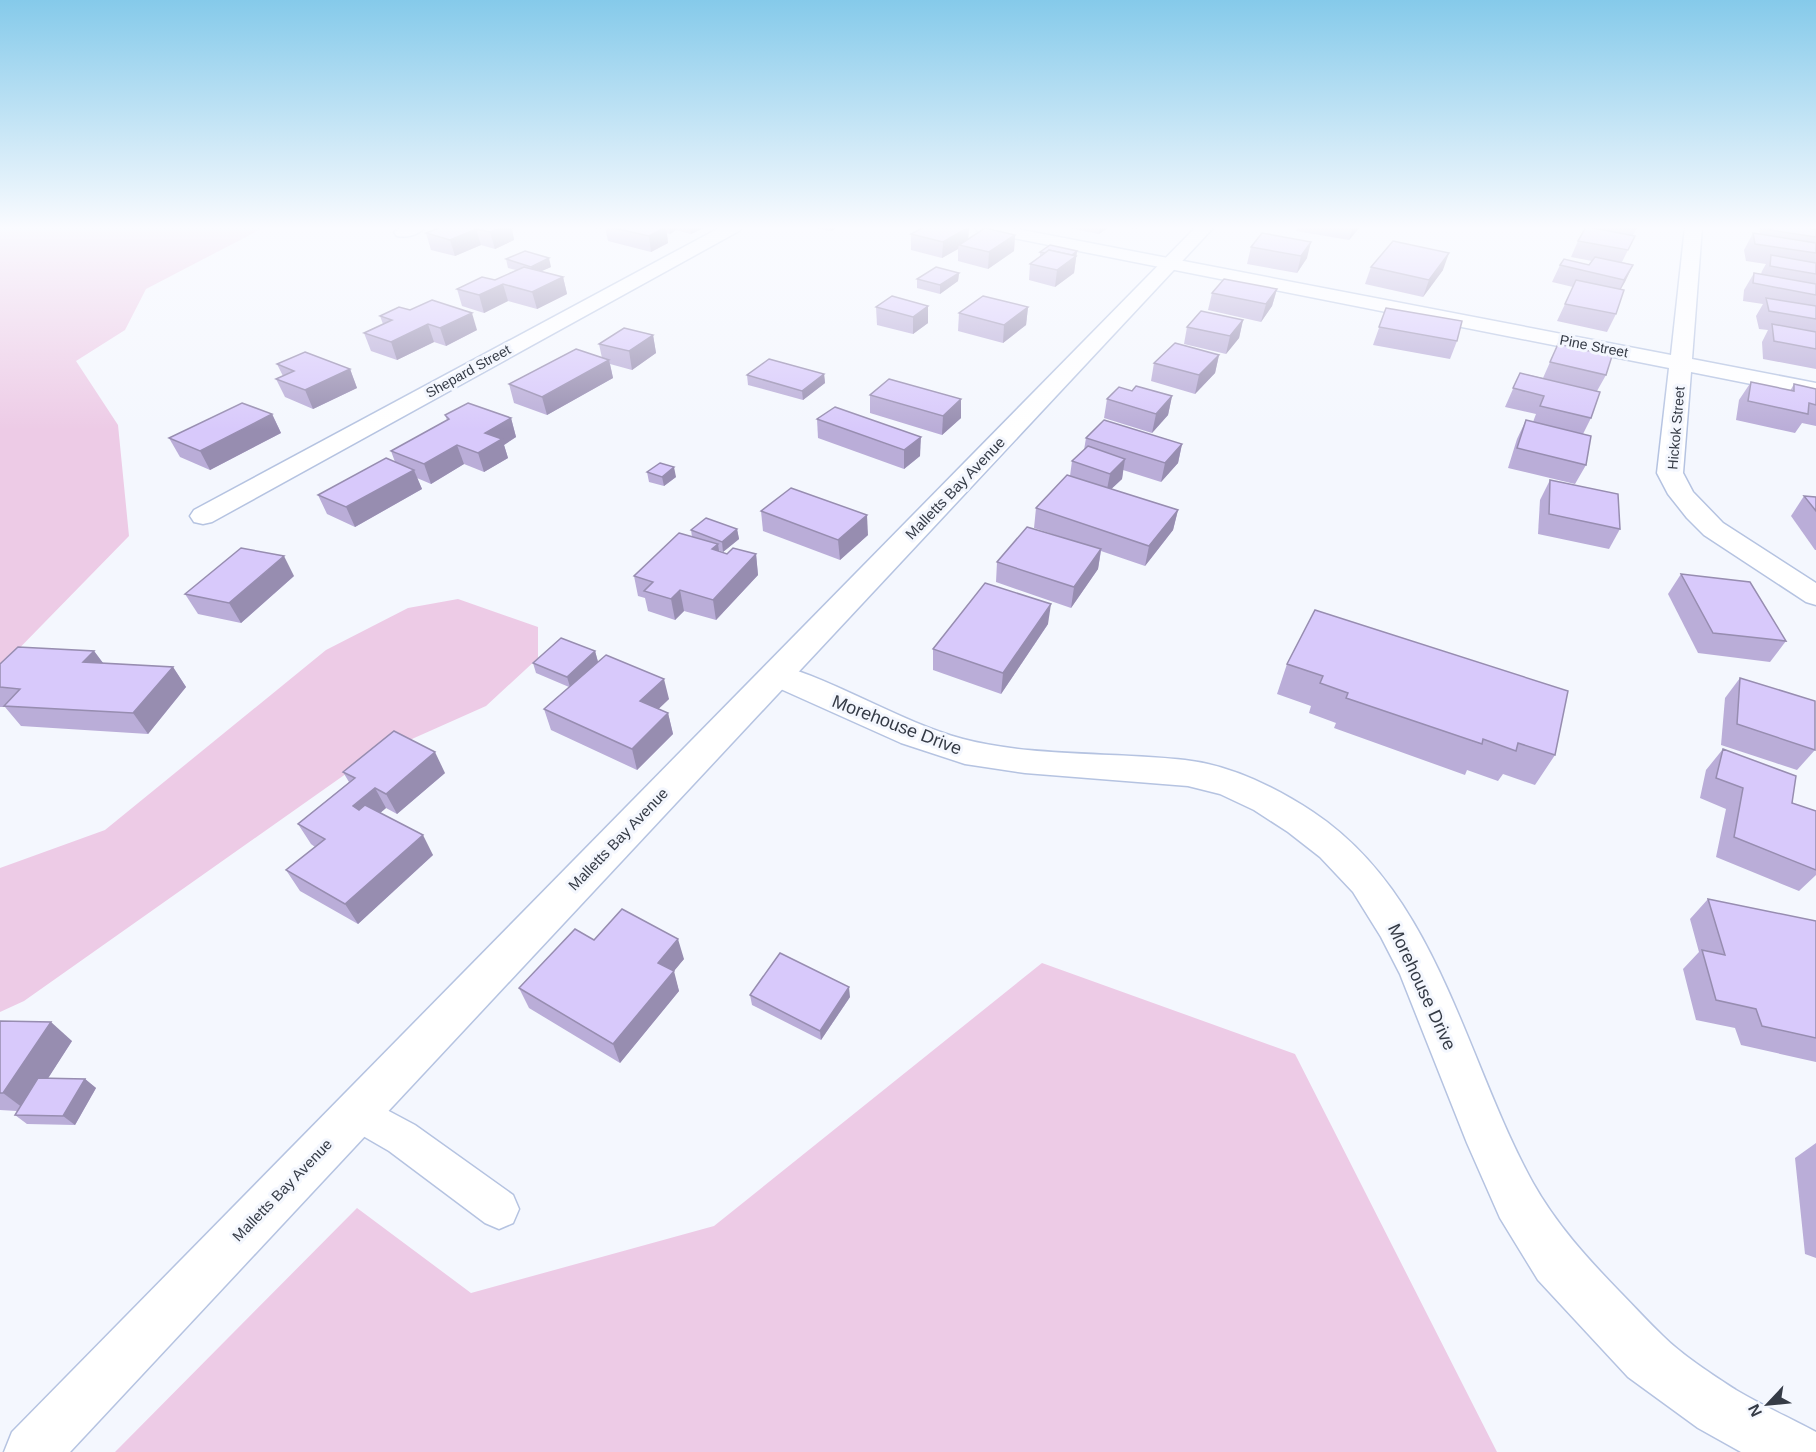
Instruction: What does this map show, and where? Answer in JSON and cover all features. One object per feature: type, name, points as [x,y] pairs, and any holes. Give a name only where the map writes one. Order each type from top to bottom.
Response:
[{"type":"street","name":"Shepard Street","points":[[203,516],[607,295]]},
{"type":"street","name":"Malletts Bay Avenue","points":[[32,1452],[1140,295]]},
{"type":"street","name":"Pine Street","points":[[1337,295],[1816,390]]},
{"type":"street","name":"Hickok Street","points":[[1688,295],[1670,473],[1677,490],[1692,509],[1713,527],[1816,596]]},
{"type":"street","name":"Morehouse Drive","points":[[776,675],[913,735],[965,752],[1025,761],[1188,773],[1230,784],[1267,801],[1301,822],[1333,847],[1366,881],[1395,925],[1419,972],[1490,1143],[1518,1201],[1556,1262],[1647,1358],[1717,1409],[1797,1452]]},
{"type":"lane","points":[[357,1112],[402,1138],[499,1209]]},
{"type":"shaded area","points":[[0,295],[143,295],[125,330],[76,361],[118,425],[129,536],[0,668]]},
{"type":"shaded area","points":[[458,599],[538,627],[538,658],[486,706],[367,759],[24,1001],[0,1012],[0,868],[105,830],[326,650],[408,608]]},
{"type":"shaded area","points":[[1042,963],[1295,1054],[1497,1452],[115,1452],[357,1208],[471,1293],[714,1226]]},
{"type":"building","points":[[1221,295],[1273,295],[1266,304]]},
{"type":"building","points":[[1569,295],[1622,295],[1616,314],[1565,304]]},
{"type":"building","points":[[892,296],[928,306],[913,317],[876,307]]},
{"type":"building","points":[[983,296],[1028,307],[1004,325],[959,313]]},
{"type":"building","points":[[1766,298],[1816,306],[1816,319],[1769,311]]},
{"type":"building","points":[[432,300],[472,313],[440,328],[428,324],[391,342],[364,333],[392,320],[380,316],[399,307],[410,310]]},
{"type":"building","points":[[1386,308],[1462,321],[1457,341],[1379,327]]},
{"type":"building","points":[[1201,311],[1243,320],[1230,336],[1187,327]]},
{"type":"building","points":[[1772,324],[1816,332],[1816,349],[1774,341]]},
{"type":"building","points":[[624,328],[653,335],[629,351],[599,344]]},
{"type":"building","points":[[1175,343],[1219,355],[1199,375],[1154,363]]},
{"type":"building","points":[[1558,344],[1612,356],[1606,375],[1550,362]]},
{"type":"building","points":[[576,349],[609,360],[542,397],[509,384]]},
{"type":"building","points":[[305,352],[350,369],[305,390],[276,379],[294,371],[277,364]]},
{"type":"building","points":[[769,359],[824,374],[802,391],[747,375]]},
{"type":"building","points":[[1520,373],[1600,392],[1591,418],[1540,406],[1544,396],[1513,388]]},
{"type":"building","points":[[889,379],[961,399],[943,416],[870,395]]},
{"type":"building","points":[[1751,382],[1794,391],[1794,384],[1816,389],[1816,405],[1809,403],[1808,414],[1748,401]]},
{"type":"building","points":[[1136,386],[1172,396],[1156,414],[1107,399],[1119,387],[1132,391]]},
{"type":"building","points":[[242,403],[272,414],[200,451],[169,438]]},
{"type":"building","points":[[468,403],[511,418],[485,433],[502,439],[478,453],[457,445],[424,464],[391,451],[449,419],[445,415]]},
{"type":"building","points":[[835,407],[921,437],[904,450],[817,419]]},
{"type":"building","points":[[1104,420],[1182,444],[1165,463],[1086,438]]},
{"type":"building","points":[[1526,420],[1591,436],[1586,465],[1517,448]]},
{"type":"building","points":[[1088,446],[1125,459],[1110,474],[1072,461]]},
{"type":"building","points":[[386,458],[414,470],[346,507],[318,495]]},
{"type":"building","points":[[660,463],[674,467],[662,477],[647,472]]},
{"type":"building","points":[[1067,475],[1178,510],[1149,546],[1036,508]]},
{"type":"building","points":[[1550,480],[1618,494],[1620,529],[1549,514]]},
{"type":"building","points":[[791,488],[867,515],[838,540],[761,511]]},
{"type":"building","points":[[1804,496],[1816,497],[1816,511]]},
{"type":"building","points":[[706,518],[737,529],[722,542],[691,530]]},
{"type":"building","points":[[1027,527],[1101,549],[1074,587],[997,562]]},
{"type":"building","points":[[679,533],[718,544],[712,549],[727,554],[733,548],[756,554],[713,600],[680,590],[671,599],[644,591],[653,582],[634,576]]},
{"type":"building","points":[[241,548],[284,556],[229,603],[185,594]]},
{"type":"building","points":[[1681,574],[1750,582],[1786,641],[1713,633]]},
{"type":"building","points":[[985,583],[1051,604],[1003,673],[933,649]]},
{"type":"building","points":[[1315,610],[1568,691],[1555,755],[1518,743],[1516,751],[1483,739],[1482,744],[1346,698],[1348,693],[1320,683],[1323,676],[1287,664]]},
{"type":"building","points":[[561,638],[595,651],[567,677],[533,663]]},
{"type":"building","points":[[18,647],[94,651],[83,662],[173,667],[133,713],[4,706],[20,689],[0,687],[0,664]]},
{"type":"building","points":[[606,655],[664,679],[640,701],[668,713],[632,749],[544,709]]},
{"type":"building","points":[[1740,678],[1815,701],[1815,750],[1737,724]]},
{"type":"building","points":[[394,731],[435,752],[386,794],[375,788],[353,806],[359,810],[365,805],[423,835],[345,904],[286,870],[325,839],[298,824],[355,778],[343,772]]},
{"type":"building","points":[[1723,749],[1796,776],[1792,803],[1816,811],[1816,870],[1734,837],[1743,788],[1716,778]]},
{"type":"building","points":[[1708,899],[1816,921],[1816,1038],[1762,1026],[1756,1009],[1716,1000],[1702,950],[1725,955]]},
{"type":"building","points":[[622,909],[678,939],[658,963],[674,971],[613,1044],[519,988],[575,929],[594,940]]},
{"type":"building","points":[[780,953],[849,987],[820,1031],[750,995]]},
{"type":"building","points":[[0,1021],[51,1022],[3,1093],[0,1093]]},
{"type":"building","points":[[38,1078],[85,1079],[63,1116],[15,1115]]}]
